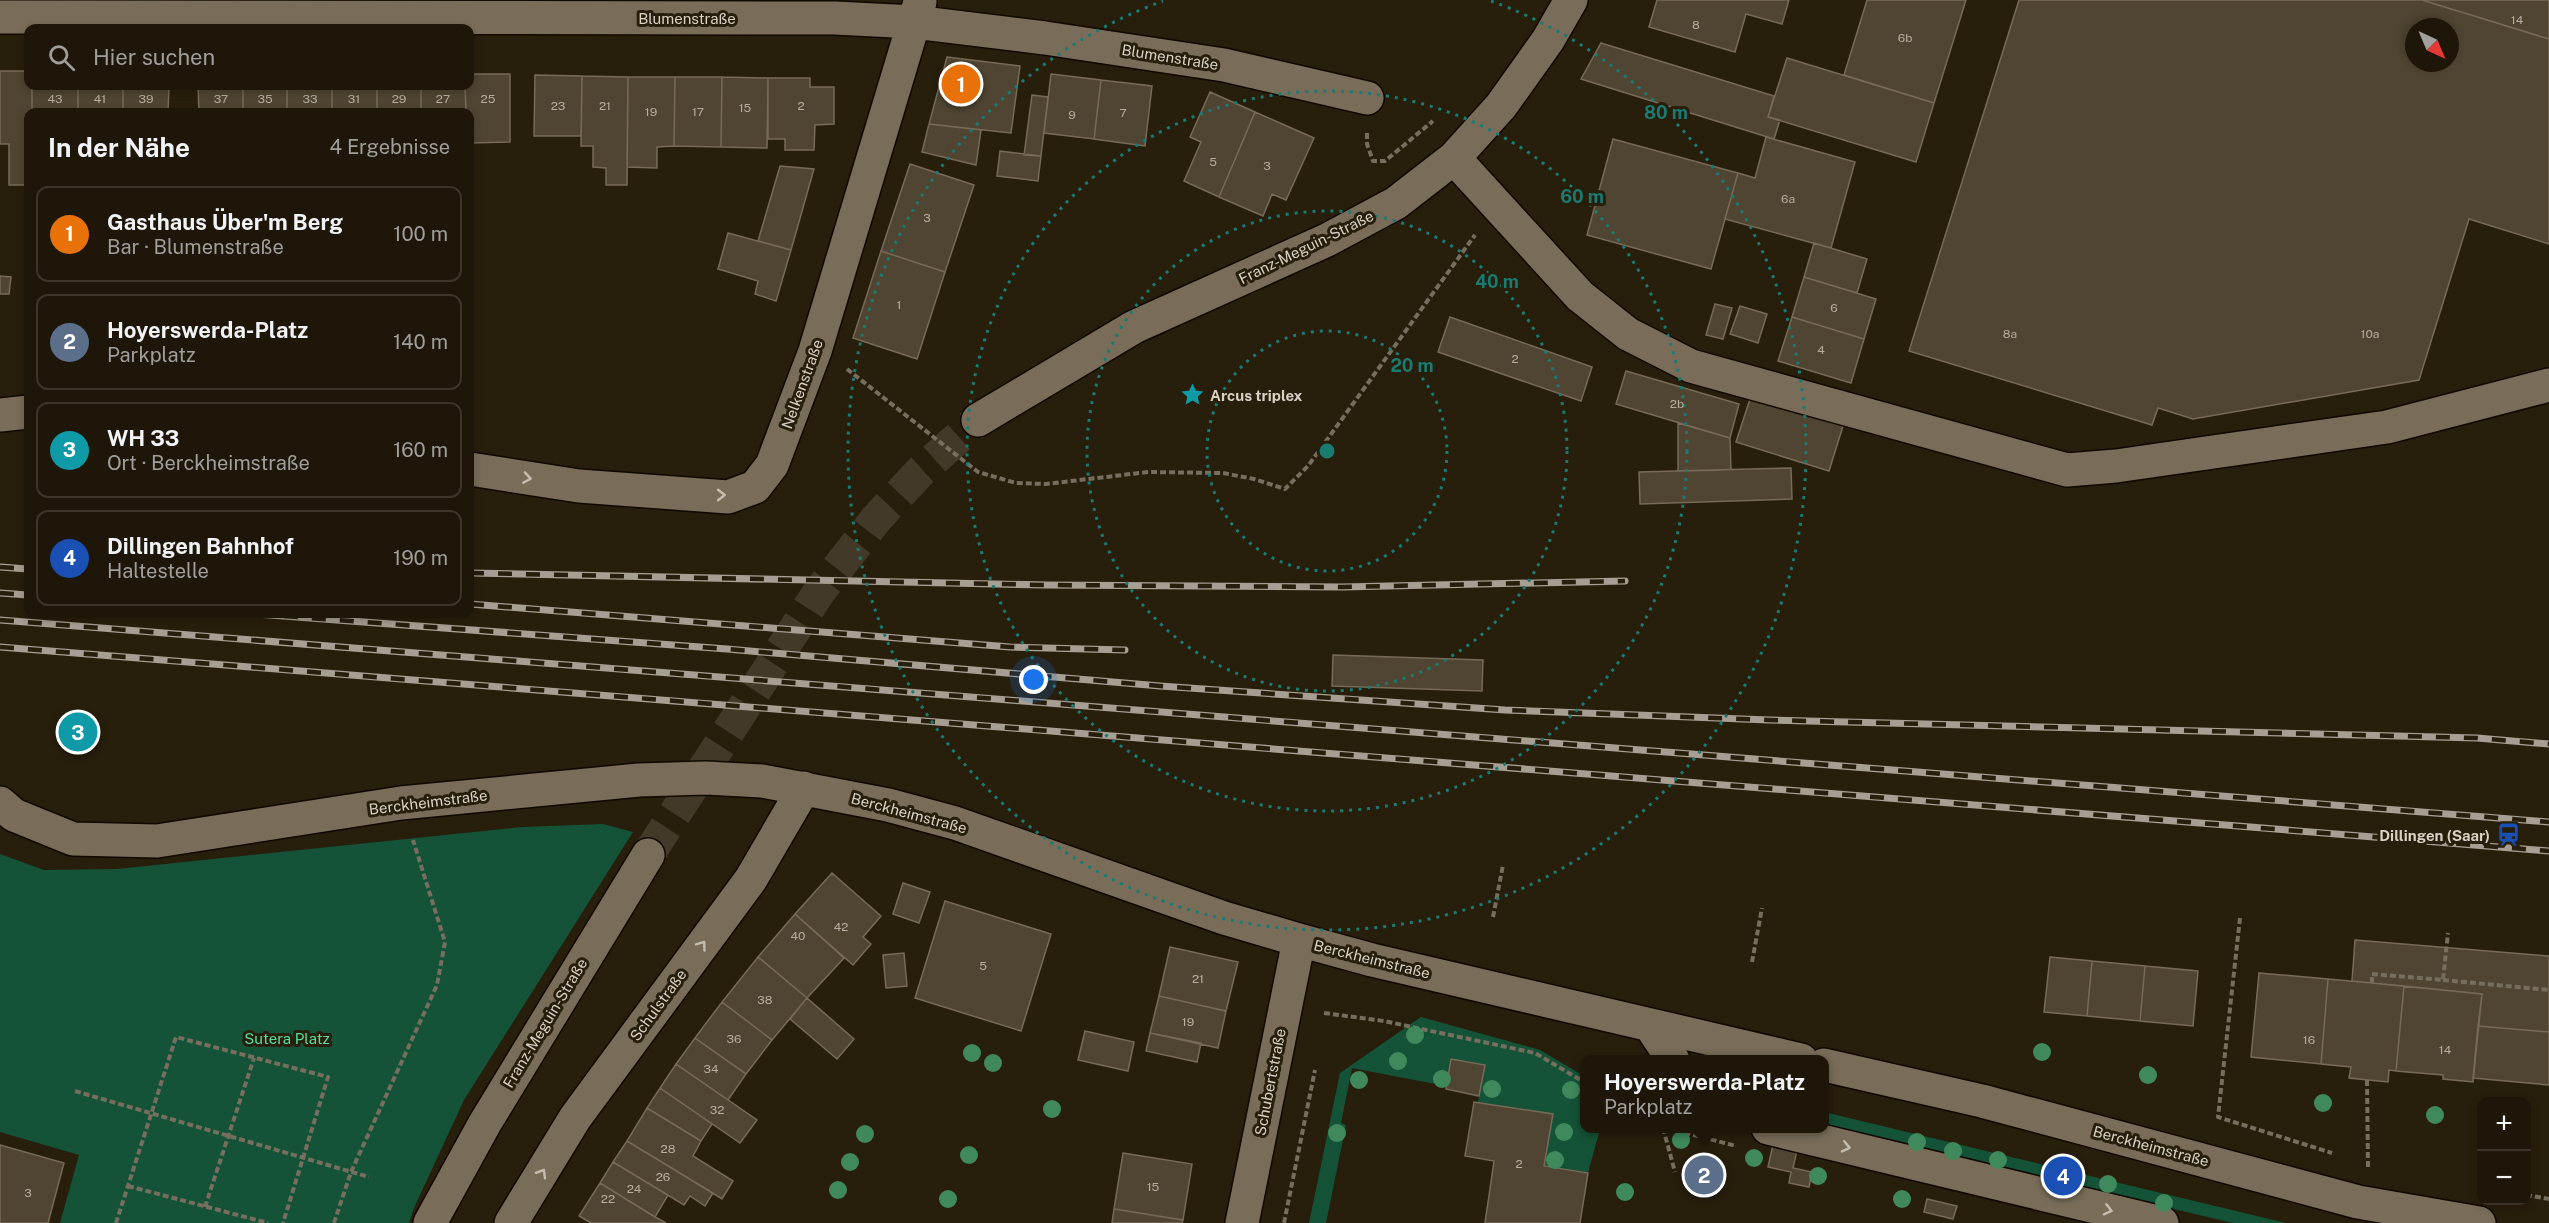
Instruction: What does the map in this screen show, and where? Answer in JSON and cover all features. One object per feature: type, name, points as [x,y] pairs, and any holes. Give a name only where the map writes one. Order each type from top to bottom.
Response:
[{"type":"street","name":"Franz-Meguin-Straße","points":[[978,420],[1134,327],[1327,240],[1396,203],[1455,158],[1501,106],[1527,71],[1570,0]]},
{"type":"street","name":"Blumenstraße","points":[[0,17],[567,9],[835,18],[917,11],[1045,38],[1224,65],[1367,98]]},
{"type":"street","name":"Nelkenstraße","points":[[474,470],[579,486],[728,497],[755,487],[772,465],[815,351],[917,11]]},
{"type":"street","points":[[1455,158],[1580,296],[1628,334],[1691,366],[2067,470],[2116,466],[2387,427],[2549,385]]},
{"type":"street","points":[[0,415],[24,412]]},
{"type":"street","name":"Berckheimstraße","points":[[0,803],[14,815],[73,839],[157,841],[401,804],[639,780],[706,778],[762,781],[888,805],[956,823],[1224,918],[1299,940],[1783,1055]]},
{"type":"street","name":"Schulstraße","points":[[512,1223],[575,1118],[751,879],[804,789]]},
{"type":"street","name":"Franz-Meguin-Straße","points":[[430,1223],[443,1208],[485,1123],[648,855]]},
{"type":"street","name":"Schubertstraße","points":[[1242,1223],[1299,940]]},
{"type":"street","points":[[1650,1025],[1670,1055]]},
{"type":"street","name":"Berckheimstraße","points":[[1829,1066],[1993,1104],[2358,1202],[2480,1223]]},
{"type":"street","points":[[1789,1133],[2162,1223]]},
{"type":"path","points":[[1367,98],[1367,144],[1373,161],[1384,161],[1435,120]]},
{"type":"path","points":[[815,351],[845,367],[978,472],[1016,483],[1046,484],[1148,472],[1223,473],[1254,479],[1285,489],[1308,466],[1496,204]]},
{"type":"path","points":[[334,1223],[351,1172],[437,985],[445,942],[401,804]]},
{"type":"path","points":[[1493,917],[1503,865]]},
{"type":"path","points":[[1752,962],[1762,908]]},
{"type":"path","points":[[2240,918],[2218,1117],[2337,1155]]},
{"type":"path","points":[[2443,980],[2448,933]]},
{"type":"path","points":[[2372,983],[2372,974],[2549,990]]},
{"type":"path","points":[[1324,1013],[1384,1021],[1535,1053],[1580,1080]]},
{"type":"path","points":[[116,1223],[176,1037],[328,1077],[283,1223]]},
{"type":"path","points":[[205,1207],[254,1058]]},
{"type":"path","points":[[1284,1223],[1315,1070]]},
{"type":"path","points":[[2358,1202],[2369,1165],[2367,1080]]},
{"type":"path","points":[[75,1091],[369,1177]]},
{"type":"path","points":[[1665,1133],[1675,1172]]},
{"type":"path","points":[[2358,1162],[2369,1165]]},
{"type":"path","points":[[128,1186],[267,1223]]},
{"type":"path","points":[[2531,1196],[2549,1199]]},
{"type":"green space","name":"Sutera Platz","points":[[603,824],[633,832],[464,1100],[409,1223],[60,1223],[79,1155],[0,1132],[0,854],[44,870],[117,869],[522,827]]},
{"type":"green space","points":[[1421,1017],[1540,1050],[1580,1074],[1580,1133],[1599,1133],[1588,1173],[1544,1166],[1552,1114],[1478,1102],[1485,1065],[1452,1059],[1446,1086],[1352,1068],[1341,1123],[1346,1125],[1326,1223],[1309,1223],[1340,1073]]},
{"type":"green space","points":[[1829,1113],[2286,1223],[2233,1223],[1829,1127]]},
{"type":"building","points":[[1657,0],[1789,0],[1782,24],[1746,14],[1735,52],[1649,27]]},
{"type":"building","points":[[1867,0],[1966,0],[1934,103],[1844,75]]},
{"type":"building","points":[[2019,0],[2422,0],[2549,39],[2549,244],[2469,219],[2419,380],[2193,419],[2158,408],[2152,425],[1909,351]]},
{"type":"building","points":[[2422,0],[2549,0],[2549,39]]},
{"type":"building","points":[[1601,43],[1774,96],[1768,117],[1780,120],[1774,139],[1581,79]]},
{"type":"building","points":[[947,57],[1020,66],[1011,133],[929,124]]},
{"type":"building","points":[[1787,58],[1934,103],[1916,162],[1768,117]]},
{"type":"building","points":[[0,71],[24,71],[24,90],[32,90],[32,108],[24,108],[24,185],[9,185],[9,144],[0,144]]},
{"type":"building","points":[[474,74],[510,74],[510,142],[474,143],[474,108],[466,108],[465,90],[474,90]]},
{"type":"building","points":[[1051,74],[1101,80],[1094,139],[1044,133]]},
{"type":"building","points":[[535,75],[582,76],[581,136],[534,136]]},
{"type":"building","points":[[582,76],[628,77],[627,185],[606,185],[606,168],[593,167],[593,146],[581,146]]},
{"type":"building","points":[[628,77],[675,77],[674,146],[657,147],[657,168],[627,167]]},
{"type":"building","points":[[675,77],[722,77],[721,147],[674,146]]},
{"type":"building","points":[[722,77],[768,78],[767,148],[721,147]]},
{"type":"building","points":[[768,78],[810,78],[810,87],[834,87],[834,124],[815,125],[814,150],[785,150],[785,139],[768,139]]},
{"type":"building","points":[[1101,80],[1152,86],[1145,146],[1094,139]]},
{"type":"building","points":[[32,90],[78,90],[78,108],[32,108]]},
{"type":"building","points":[[78,90],[123,90],[123,108],[78,108]]},
{"type":"building","points":[[123,90],[169,90],[168,108],[123,108]]},
{"type":"building","points":[[198,90],[243,90],[243,108],[199,108]]},
{"type":"building","points":[[243,90],[287,90],[287,108],[243,108]]},
{"type":"building","points":[[287,90],[332,90],[332,108],[287,108]]},
{"type":"building","points":[[332,90],[377,90],[377,108],[332,108]]},
{"type":"building","points":[[377,90],[421,90],[421,108],[377,108]]},
{"type":"building","points":[[421,90],[465,90],[466,108],[421,108]]},
{"type":"building","points":[[1210,92],[1255,112],[1219,197],[1184,181],[1201,142],[1190,137]]},
{"type":"building","points":[[1032,95],[1048,97],[1041,156],[1024,155]]},
{"type":"building","points":[[1255,112],[1314,138],[1286,200],[1272,194],[1263,216],[1219,197]]},
{"type":"building","points":[[929,124],[981,130],[976,165],[922,152]]},
{"type":"building","points":[[1766,137],[1855,162],[1831,248],[1725,219],[1738,173],[1755,178]]},
{"type":"building","points":[[1613,139],[1738,173],[1711,269],[1587,235]]},
{"type":"building","points":[[1000,151],[1041,156],[1038,181],[997,176]]},
{"type":"building","points":[[910,164],[974,185],[945,272],[881,251]]},
{"type":"building","points":[[780,166],[814,169],[791,250],[758,241]]},
{"type":"building","points":[[728,233],[791,250],[776,301],[755,294],[758,281],[718,269]]},
{"type":"building","points":[[1814,243],[1867,259],[1857,293],[1804,277]]},
{"type":"building","points":[[881,251],[945,272],[917,359],[853,338]]},
{"type":"building","points":[[0,276],[11,277],[9,294],[0,294]]},
{"type":"building","points":[[1804,277],[1876,299],[1864,339],[1792,317]]},
{"type":"building","points":[[1715,304],[1732,308],[1723,339],[1706,335]]},
{"type":"building","points":[[1740,306],[1767,314],[1758,343],[1730,334]]},
{"type":"building","points":[[1450,317],[1592,367],[1581,401],[1438,352]]},
{"type":"building","points":[[1792,317],[1864,339],[1851,383],[1778,361]]},
{"type":"building","points":[[1626,371],[1739,404],[1730,438],[1616,404]]},
{"type":"building","points":[[1750,399],[1843,426],[1829,471],[1736,442]]},
{"type":"building","points":[[1678,423],[1730,438],[1731,470],[1678,471]]},
{"type":"building","points":[[1791,468],[1792,499],[1640,504],[1639,472]]},
{"type":"building","points":[[1333,655],[1483,660],[1482,691],[1332,686]]},
{"type":"building","points":[[832,873],[881,916],[863,937],[871,944],[853,965],[795,914]]},
{"type":"building","points":[[903,883],[930,892],[919,923],[893,914]]},
{"type":"building","points":[[945,901],[1051,934],[1021,1031],[915,998]]},
{"type":"building","points":[[795,914],[844,958],[807,998],[758,957]]},
{"type":"building","points":[[2355,940],[2549,956],[2549,1032],[2478,1026],[2482,994],[2352,981]]},
{"type":"building","points":[[1170,947],[1238,962],[1226,1011],[1159,996]]},
{"type":"building","points":[[904,953],[907,986],[886,988],[883,955]]},
{"type":"building","points":[[758,957],[807,998],[772,1040],[722,1002]]},
{"type":"building","points":[[2050,957],[2092,961],[2087,1016],[2044,1012]]},
{"type":"building","points":[[2092,961],[2145,966],[2140,1021],[2087,1016]]},
{"type":"building","points":[[2145,966],[2198,971],[2193,1026],[2140,1021]]},
{"type":"building","points":[[2259,973],[2328,979],[2321,1064],[2251,1057]]},
{"type":"building","points":[[2328,979],[2404,986],[2396,1071],[2389,1070],[2388,1082],[2349,1078],[2351,1067],[2321,1064]]},
{"type":"building","points":[[2404,986],[2482,994],[2473,1082],[2443,1079],[2443,1075],[2396,1071]]},
{"type":"building","points":[[1159,996],[1226,1011],[1218,1048],[1150,1033]]},
{"type":"building","points":[[807,998],[854,1039],[837,1059],[790,1019]]},
{"type":"building","points":[[722,1002],[772,1040],[746,1074],[695,1038]]},
{"type":"building","points":[[2478,1026],[2549,1032],[2549,1085],[2473,1078]]},
{"type":"building","points":[[1085,1031],[1134,1042],[1128,1071],[1078,1060]]},
{"type":"building","points":[[1150,1033],[1201,1043],[1197,1062],[1146,1051]]},
{"type":"building","points":[[695,1038],[746,1074],[728,1100],[676,1064]]},
{"type":"building","points":[[1451,1059],[1485,1065],[1479,1096],[1446,1089]]},
{"type":"building","points":[[676,1064],[757,1120],[740,1143],[660,1088]]},
{"type":"building","points":[[660,1088],[712,1124],[701,1141],[647,1108]]},
{"type":"building","points":[[1474,1102],[1553,1114],[1544,1166],[1588,1173],[1580,1223],[1485,1223],[1494,1161],[1465,1156]]},
{"type":"building","points":[[647,1108],[701,1141],[693,1156],[733,1181],[722,1199],[627,1141]]},
{"type":"building","points":[[627,1141],[713,1193],[705,1206],[690,1196],[684,1205],[613,1162]]},
{"type":"building","points":[[0,1145],[64,1163],[48,1223],[0,1223]]},
{"type":"building","points":[[1773,1145],[1797,1150],[1793,1168],[1812,1172],[1809,1187],[1789,1183],[1791,1172],[1768,1167]]},
{"type":"building","points":[[1123,1153],[1192,1164],[1183,1220],[1114,1209]]},
{"type":"building","points":[[613,1162],[668,1195],[655,1217],[600,1183]]},
{"type":"building","points":[[600,1183],[666,1223],[591,1223],[579,1216]]},
{"type":"building","points":[[1927,1199],[1957,1206],[1953,1219],[1924,1212]]},
{"type":"building","points":[[1114,1209],[1183,1220],[1182,1223],[1112,1223]]},
{"type":"tunnel","points":[[648,855],[819,592],[877,518],[920,472],[978,420]]},
{"type":"railway","points":[[0,567],[24,569]]},
{"type":"railway","points":[[474,573],[1046,585],[1342,587],[1625,581]]},
{"type":"railway","points":[[0,593],[24,595]]},
{"type":"railway","points":[[474,604],[1010,647],[1125,650]]},
{"type":"railway","points":[[310,618],[727,649],[1160,686],[1505,710],[1769,720],[2477,738],[2549,744]]},
{"type":"railway","points":[[0,620],[2549,822]]},
{"type":"railway","points":[[0,647],[2549,851]]},
{"type":"place","name":"Gasthaus Über'm Berg","points":[[961,84]]},
{"type":"place","name":"Arcus triplex","points":[[1192,395]]},
{"type":"place","name":"WH 33","points":[[78,732]]},
{"type":"place","name":"Dillingen (Saar)","points":[[2508,835]]},
{"type":"place","name":"Hoyerswerda-Platz","points":[[1704,1175]]},
{"type":"place","name":"Dillingen Bahnhof","points":[[2063,1176]]}]
